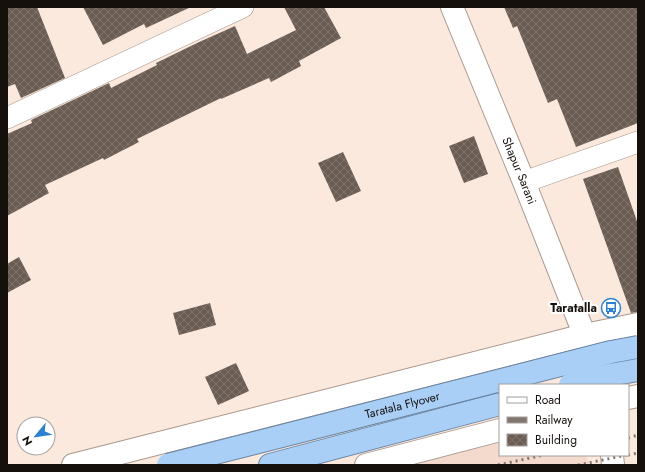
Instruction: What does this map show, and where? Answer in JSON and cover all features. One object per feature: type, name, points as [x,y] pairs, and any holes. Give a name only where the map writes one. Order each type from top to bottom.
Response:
[{"type":"highway","name":"Taratala Flyover","points":[[168,465],[596,356],[638,347]]},
{"type":"highway","points":[[574,384],[604,376],[638,370]]},
{"type":"highway","name":"Taratala Flyover","points":[[270,465],[499,404]]},
{"type":"street","points":[[7,118],[243,7]]},
{"type":"street","name":"Shapur Sarani","points":[[452,7],[524,182],[585,335],[603,384]]},
{"type":"street","points":[[524,182],[638,142]]},
{"type":"street","points":[[73,465],[585,335],[638,324]]},
{"type":"street","points":[[366,465],[499,430]]},
{"type":"shaded area","points":[[499,440],[499,456],[586,456],[590,465],[414,465]]},
{"type":"building","points":[[7,7],[37,7],[65,78],[21,98],[15,84],[7,87]]},
{"type":"building","points":[[83,7],[191,7],[146,28],[144,24],[103,45]]},
{"type":"building","points":[[284,7],[324,7],[341,38],[299,61],[301,66],[271,82],[269,78],[221,98],[137,139],[139,142],[104,160],[103,158],[45,185],[49,193],[7,216],[7,134],[32,123],[31,120],[109,83],[111,88],[157,65],[156,63],[235,26],[247,54],[296,30]]},
{"type":"building","points":[[504,7],[638,7],[638,123],[576,147],[557,99],[548,103],[517,26],[513,28]]},
{"type":"building","points":[[474,136],[488,174],[464,183],[449,146]]},
{"type":"building","points":[[343,152],[361,191],[336,202],[318,163]]},
{"type":"building","points":[[618,167],[638,224],[638,312],[631,313],[583,179]]},
{"type":"building","points":[[19,257],[31,280],[7,293],[7,264]]},
{"type":"building","points":[[210,303],[216,325],[179,335],[173,313]]},
{"type":"building","points":[[236,363],[249,391],[218,405],[205,377]]},
{"type":"railway","points":[[629,438],[638,435]]},
{"type":"railway","points":[[629,455],[638,453]]},
{"type":"railway","points":[[498,465],[539,456]]},
{"type":"railway","points":[[578,465],[622,456]]},
{"type":"place","name":"Taratalla","points":[[611,308]]}]
